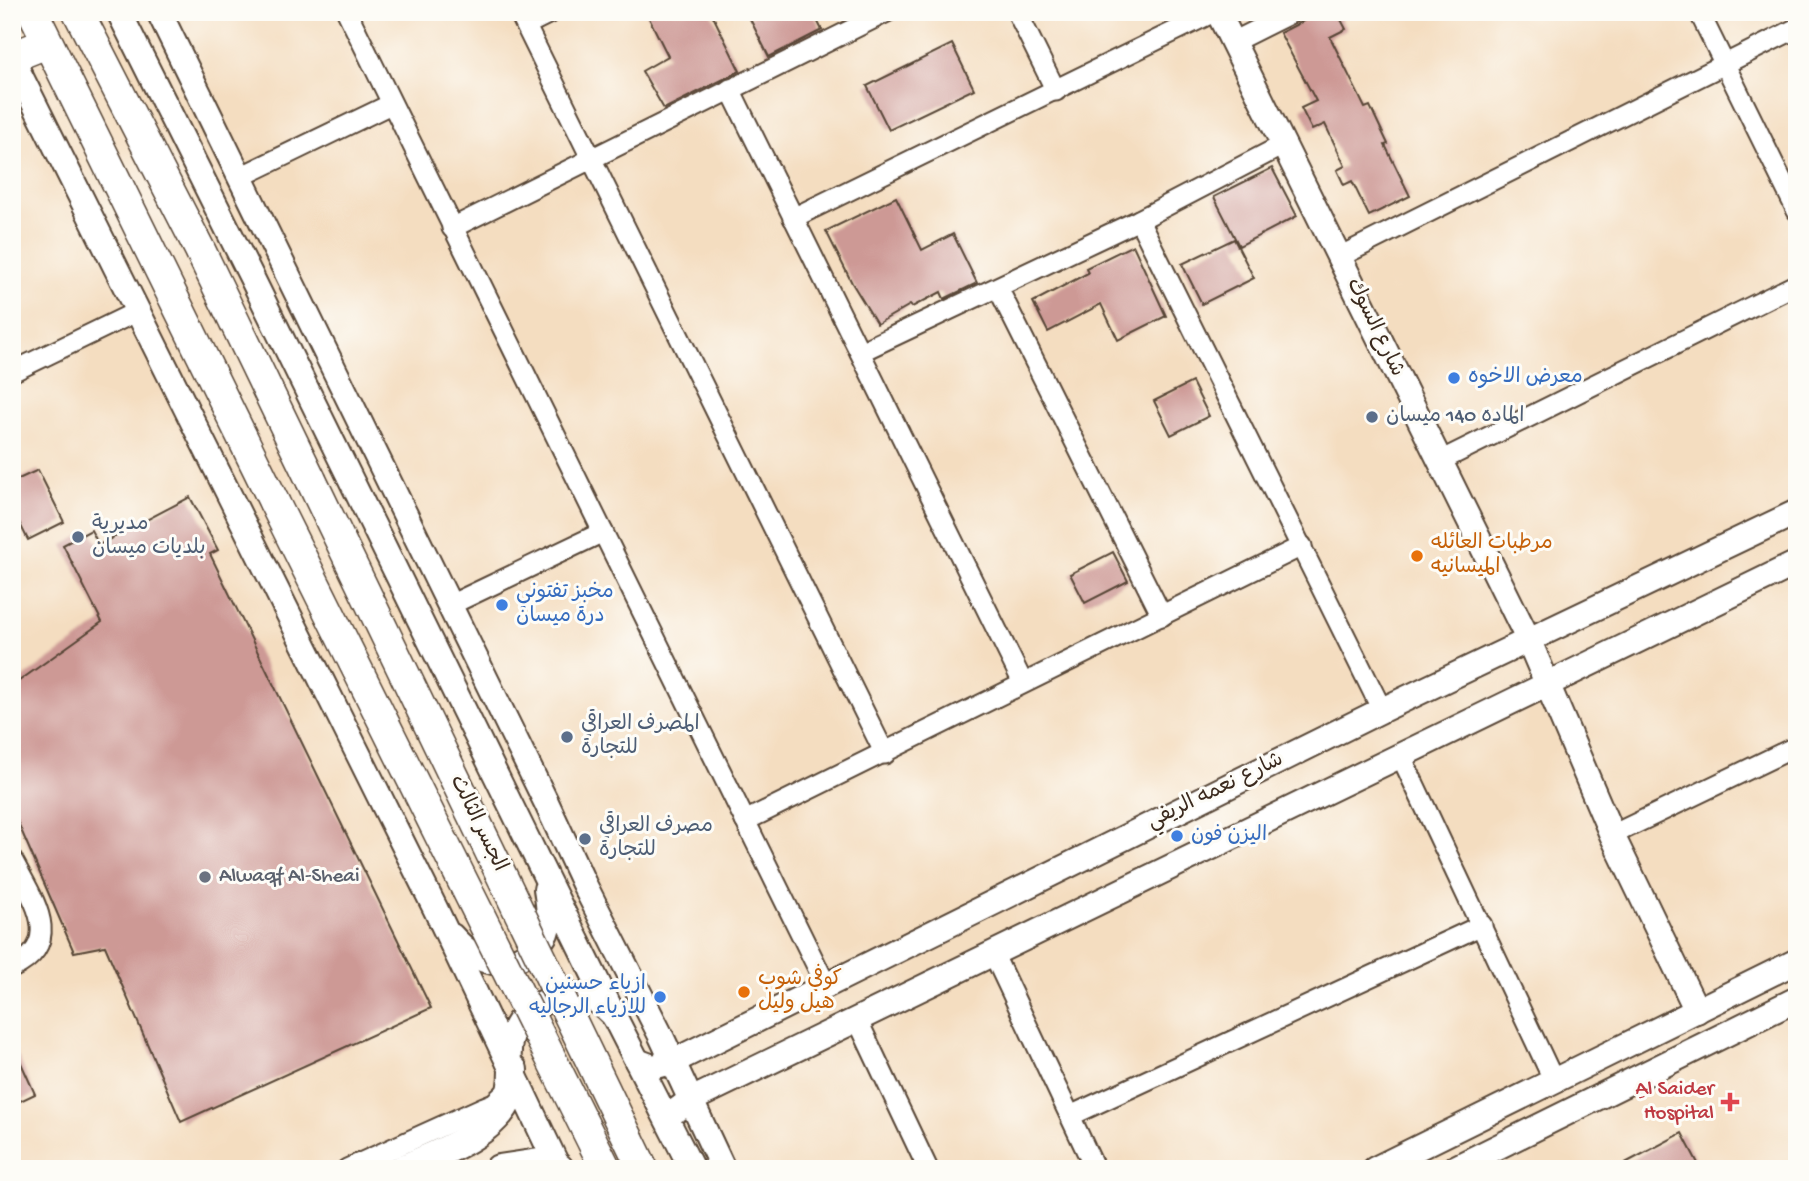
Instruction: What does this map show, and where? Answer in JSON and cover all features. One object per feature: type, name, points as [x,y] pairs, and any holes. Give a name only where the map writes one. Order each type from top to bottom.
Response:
[{"type":"main road","name":"الجسر الثالث","points":[[33,12],[606,1169]]},
{"type":"main road","name":"الجسر الثالث","points":[[88,16],[643,1169]]},
{"type":"main road","points":[[12,58],[47,43]]},
{"type":"main road","points":[[403,1169],[458,1144],[495,1118],[508,1102],[512,1071]]},
{"type":"main road","points":[[499,1169],[539,1163],[559,1168]]},
{"type":"street","points":[[119,12],[692,1169]]},
{"type":"street","points":[[159,12],[723,1169]]},
{"type":"street","points":[[347,12],[826,985]]},
{"type":"street","points":[[552,12],[523,19],[885,754]]},
{"type":"street","points":[[452,228],[887,12]]},
{"type":"street","points":[[1017,12],[1056,91]]},
{"type":"street","points":[[793,218],[1216,12]]},
{"type":"street","name":"شارع السوك","points":[[1216,12],[1529,641],[1612,835],[1697,1011]]},
{"type":"street","points":[[1233,42],[1293,12]]},
{"type":"street","points":[[1699,12],[1797,211]]},
{"type":"street","points":[[1339,257],[1797,28]]},
{"type":"street","points":[[12,58],[435,908],[559,1168]]},
{"type":"street","points":[[730,89],[1023,683]]},
{"type":"street","points":[[240,177],[391,104]]},
{"type":"street","points":[[860,352],[1139,220],[1283,145]]},
{"type":"street","points":[[1139,220],[1382,710]]},
{"type":"street","points":[[251,276],[282,261]]},
{"type":"street","points":[[1440,461],[1797,284]]},
{"type":"street","points":[[998,288],[1162,616]]},
{"type":"street","points":[[12,372],[138,311]]},
{"type":"street","name":"شارع نعمه الريفي","points":[[637,1061],[653,1067],[672,1062],[1382,710],[1797,512]]},
{"type":"street","points":[[450,605],[603,532]]},
{"type":"street","points":[[745,821],[1302,546]]},
{"type":"street","points":[[678,1169],[678,1146],[671,1126],[672,1114],[690,1101],[1797,563]]},
{"type":"street","points":[[1612,835],[1797,746]]},
{"type":"street","points":[[1401,754],[1554,1081]]},
{"type":"street","points":[[435,908],[452,937],[468,953],[489,963],[510,962],[520,958],[531,951],[545,934],[547,922],[545,883],[535,855]]},
{"type":"street","points":[[12,859],[41,918],[43,933],[38,948],[28,960],[12,968]]},
{"type":"street","points":[[1070,1116],[1482,925]]},
{"type":"street","points":[[993,953],[1095,1169]]},
{"type":"street","points":[[1375,1169],[1797,961]]},
{"type":"street","points":[[347,1169],[494,1103],[503,1096],[512,1071],[508,1049],[516,1026],[525,1015],[541,1004],[574,995],[592,998],[614,1016]]},
{"type":"street","points":[[1453,1169],[1797,999]]},
{"type":"street","points":[[857,1019],[928,1169]]},
{"type":"street","points":[[1504,1105],[1520,1135]]},
{"type":"building","points":[[646,12],[711,12],[740,71],[664,109],[642,71],[668,56]]},
{"type":"building","points":[[759,12],[813,12],[822,30],[769,57],[749,17]]},
{"type":"building","points":[[1321,12],[1337,12],[1346,29],[1330,37],[1365,108],[1370,106],[1388,144],[1385,145],[1410,196],[1369,216],[1352,181],[1344,185],[1337,170],[1345,166],[1325,124],[1312,130],[1301,108],[1316,101],[1280,33]]},
{"type":"building","points":[[952,44],[974,89],[889,130],[867,86]]},
{"type":"building","points":[[1272,168],[1297,216],[1239,246],[1214,197]]},
{"type":"building","points":[[896,197],[922,250],[953,234],[977,283],[944,299],[941,292],[912,307],[910,305],[877,324],[852,283],[826,231]]},
{"type":"building","points":[[1234,239],[1254,278],[1202,304],[1182,264]]},
{"type":"building","points":[[1133,245],[1166,316],[1118,340],[1101,304],[1048,332],[1033,302],[1088,273],[1086,268]]},
{"type":"building","points":[[1192,382],[1209,416],[1171,435],[1154,401]]},
{"type":"building","points":[[38,470],[64,522],[28,540],[12,508],[12,482]]},
{"type":"building","name":"Alwaqf Al-Sheai","points":[[190,497],[218,550],[210,554],[431,1008],[181,1122],[105,946],[74,952],[12,809],[12,686],[102,622],[63,545],[91,530],[99,545]]},
{"type":"building","points":[[1113,552],[1128,581],[1085,603],[1070,574]]},
{"type":"building","points":[[12,1043],[35,1094],[12,1105]]},
{"type":"building","points":[[1682,1133],[1701,1169],[1614,1169]]},
{"type":"place","name":"معرض الاخوه","points":[[1454,378]]},
{"type":"place","name":"الماده 140 ميسان","points":[[1372,417]]},
{"type":"place","name":"مديرية بلديات ميسان","points":[[78,537]]},
{"type":"place","name":"مرطبات العائله الميسانيه","points":[[1417,556]]},
{"type":"place","name":"مخبز تفتوني درة ميسان","points":[[502,605]]},
{"type":"place","name":"المصرف العراقي للتجارة","points":[[567,737]]},
{"type":"place","name":"اليزن فون","points":[[1177,836]]},
{"type":"place","name":"مصرف العراقي للتجارة","points":[[585,839]]},
{"type":"place","name":"Alwaqf Al-Sheai","points":[[205,877]]},
{"type":"place","name":"كوفي شوب هيل وليل","points":[[744,992]]},
{"type":"place","name":"ازياء حسنين للازياء الرجاليه","points":[[660,997]]},
{"type":"place","name":"ِAl Saider Hospital","points":[[1730,1102]]}]
